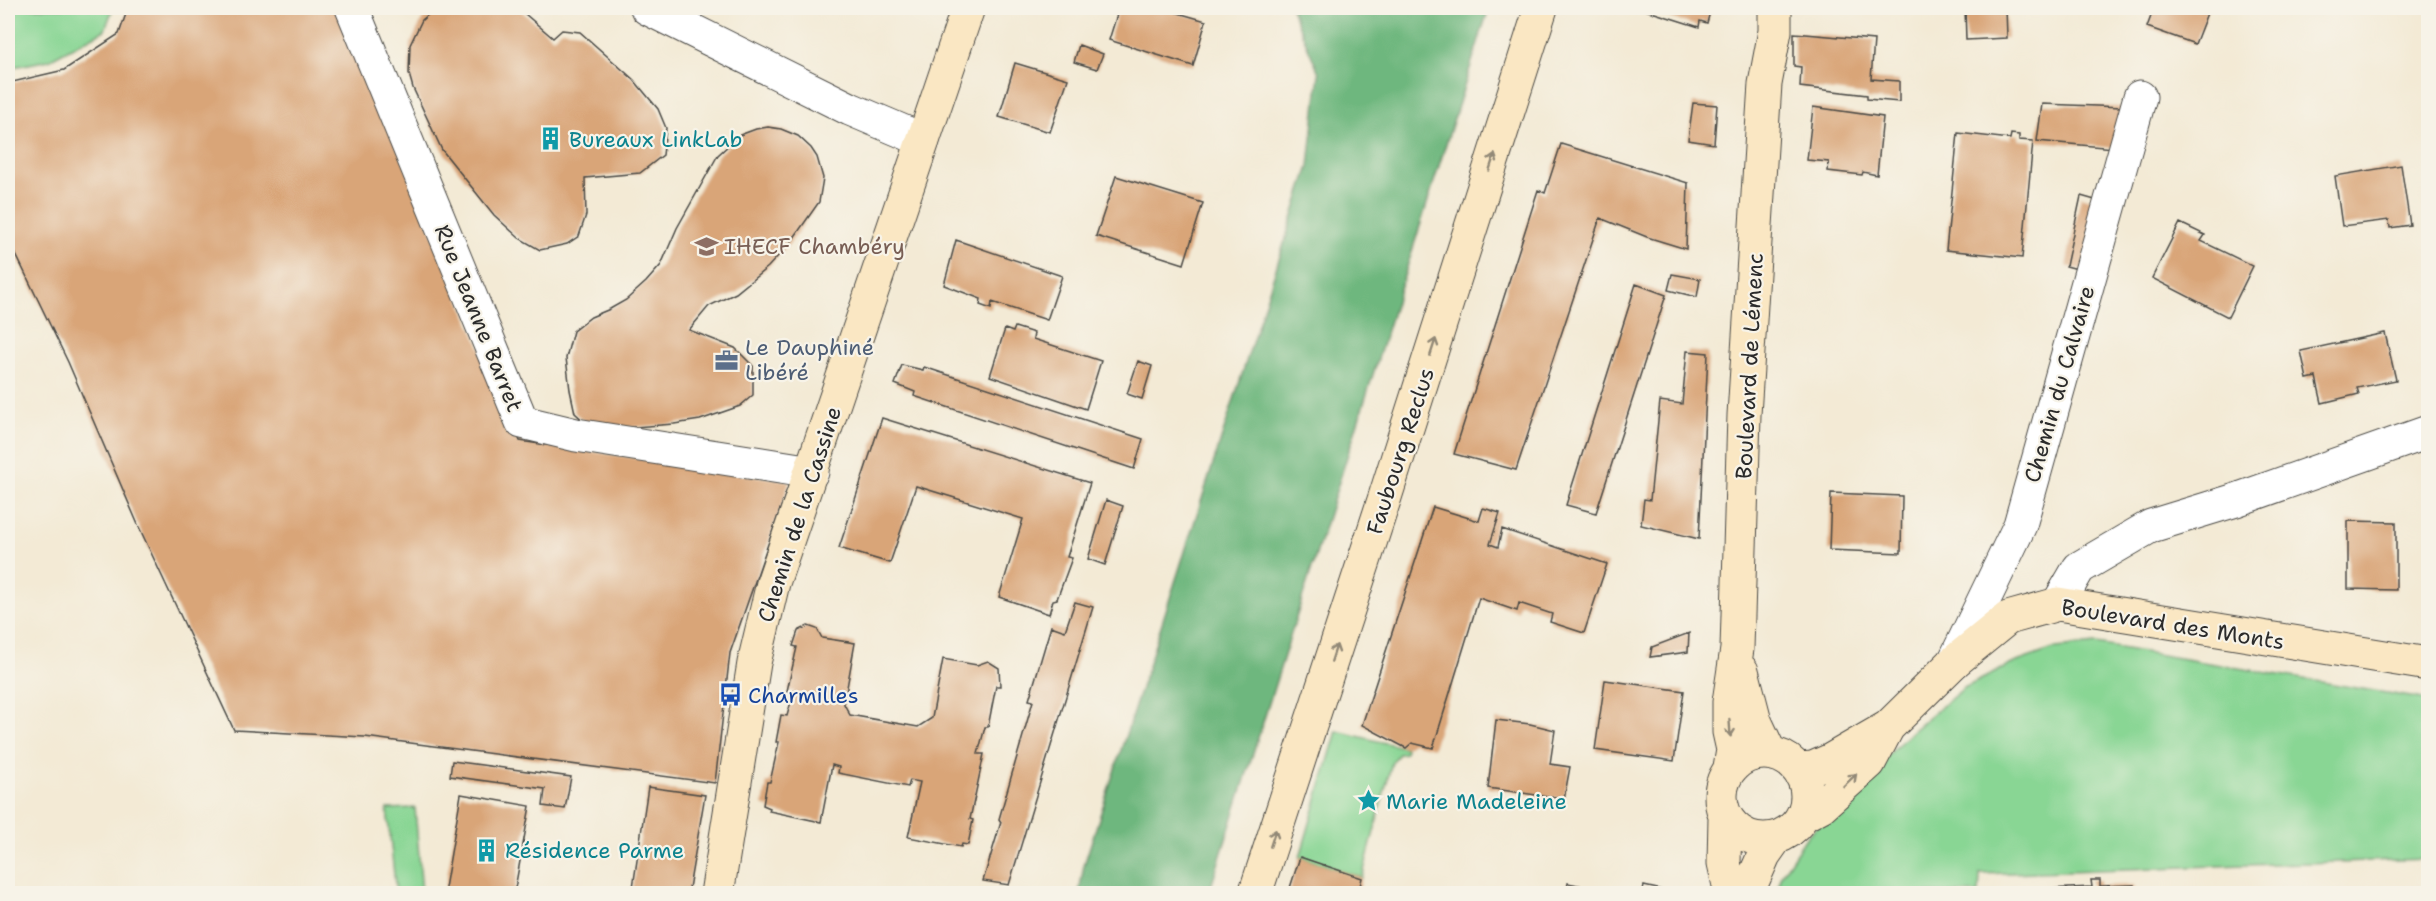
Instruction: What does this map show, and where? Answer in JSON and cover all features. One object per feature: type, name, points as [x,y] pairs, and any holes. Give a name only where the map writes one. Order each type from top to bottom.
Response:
[{"type":"main road","name":"Chemin de la Cassine","points":[[717,894],[754,663],[773,583],[968,8]]},
{"type":"main road","name":"Faubourg Reclus","points":[[1255,894],[1541,8]]},
{"type":"main road","name":"Boulevard de Lémenc","points":[[1754,8],[1765,84]]},
{"type":"main road","name":"Boulevard de Lémenc","points":[[1730,767],[1733,750],[1729,732],[1729,702],[1737,649],[1744,415],[1765,84],[1775,31],[1775,8]]},
{"type":"main road","name":"Boulevard des Monts","points":[[1888,727],[1954,662],[2008,618],[2058,604],[2428,664]]},
{"type":"main road","name":"Boulevard de Lémenc","points":[[1737,649],[1748,702],[1770,753]]},
{"type":"main road","points":[[1798,769],[1813,768],[1831,760],[1888,727]]},
{"type":"main road","points":[[1804,815],[1821,806],[1869,763],[1888,727]]},
{"type":"main road","points":[[1725,817],[1738,832],[1757,839],[1776,838],[1788,833],[1804,815],[1808,799],[1806,783],[1791,761],[1770,753],[1755,753],[1741,758],[1730,767],[1722,783],[1720,801],[1725,817],[1725,863],[1731,894]]},
{"type":"main road","points":[[1747,894],[1764,855],[1776,838]]},
{"type":"street","name":"Rue Jeanne Barret","points":[[352,8],[522,422],[576,435],[812,472]]},
{"type":"street","points":[[647,8],[850,109],[923,140]]},
{"type":"street","name":"Chemin du Calvaire","points":[[1954,662],[2020,525],[2140,98]]},
{"type":"street","points":[[2058,604],[2079,568],[2151,526],[2236,500],[2428,432]]},
{"type":"green space","points":[[8,8],[113,8],[105,30],[49,60],[8,68]]},
{"type":"green space","points":[[1291,8],[1489,8],[1209,893],[1079,893],[1084,865],[1309,166],[1319,73]]},
{"type":"green space","points":[[2096,644],[2428,700],[2428,859],[1980,874],[1979,893],[1777,894],[1780,877],[1807,836],[1912,731],[1964,688],[2014,663],[2056,648]]},
{"type":"green space","points":[[1337,731],[1406,748],[1405,753],[1399,754],[1392,762],[1362,878],[1300,857]]},
{"type":"green space","points":[[415,808],[422,893],[396,893],[387,809]]},
{"type":"building","points":[[128,8],[341,8],[520,441],[790,481],[730,653],[715,783],[365,737],[234,730],[139,527],[68,362],[8,238],[8,83],[64,70],[119,34]]},
{"type":"building","name":"Bureaux LinkLab","points":[[436,8],[518,8],[553,38],[562,30],[580,32],[634,80],[658,109],[666,128],[663,155],[640,173],[585,178],[586,215],[579,236],[567,244],[540,250],[519,238],[494,215],[442,150],[413,88],[409,74],[410,45],[422,20]]},
{"type":"building","points":[[1119,8],[1161,8],[1206,21],[1193,66],[1109,40]]},
{"type":"building","points":[[1639,8],[1711,8],[1707,23],[1700,21],[1699,27]]},
{"type":"building","points":[[1965,8],[2006,8],[2007,38],[1966,40]]},
{"type":"building","points":[[2154,8],[2209,8],[2195,44],[2147,27]]},
{"type":"building","points":[[1794,33],[1874,40],[1871,79],[1899,81],[1899,102],[1867,99],[1867,95],[1800,87],[1801,67],[1794,66]]},
{"type":"building","points":[[1079,45],[1103,54],[1097,69],[1074,62]]},
{"type":"building","points":[[1015,63],[1068,79],[1050,132],[999,117]]},
{"type":"building","points":[[1693,103],[1717,105],[1714,144],[1688,140]]},
{"type":"building","points":[[2042,104],[2123,107],[2114,148],[2037,141]]},
{"type":"building","points":[[1813,107],[1883,117],[1877,175],[1863,172],[1862,175],[1828,171],[1829,162],[1807,160]]},
{"type":"building","name":"Bureaux LinkLab","points":[[768,127],[781,129],[798,136],[811,148],[817,157],[823,178],[819,202],[791,242],[768,267],[736,293],[709,306],[689,330],[735,348],[753,366],[753,395],[740,406],[700,420],[608,429],[586,423],[575,413],[570,390],[566,358],[573,331],[591,317],[626,300],[646,282],[661,265],[677,228],[718,155],[740,135]]},
{"type":"building","points":[[1958,133],[2010,139],[2011,134],[2019,135],[2019,140],[2033,141],[2022,258],[1946,250]]},
{"type":"building","points":[[1561,144],[1688,183],[1686,249],[1647,237],[1600,218],[1516,470],[1454,454],[1538,190],[1545,193]]},
{"type":"building","points":[[2401,165],[2410,225],[2390,228],[2389,220],[2342,226],[2335,176]]},
{"type":"building","points":[[1116,176],[1203,203],[1184,264],[1096,236]]},
{"type":"building","points":[[2081,196],[2102,202],[2085,271],[2066,266]]},
{"type":"building","points":[[2180,223],[2205,235],[2201,241],[2253,266],[2228,317],[2152,278]]},
{"type":"building","points":[[956,240],[1062,276],[1047,320],[992,302],[991,309],[980,305],[981,299],[944,285]]},
{"type":"building","points":[[1672,274],[1700,279],[1697,297],[1668,290]]},
{"type":"building","points":[[1636,284],[1666,295],[1596,513],[1566,505]]},
{"type":"building","points":[[1015,327],[1034,333],[1033,339],[1101,361],[1086,409],[990,376],[1005,329],[1013,332]]},
{"type":"building","points":[[2385,333],[2396,380],[2357,388],[2359,394],[2322,403],[2316,377],[2307,379],[2301,351]]},
{"type":"building","points":[[1687,351],[1708,353],[1699,539],[1641,525],[1644,499],[1650,500],[1660,401],[1682,404]]},
{"type":"building","points":[[1138,361],[1152,366],[1142,399],[1127,394]]},
{"type":"building","points":[[902,365],[923,370],[924,367],[1143,439],[1134,469],[914,396],[915,392],[895,384]]},
{"type":"building","points":[[882,418],[1090,483],[1067,557],[1072,558],[1049,614],[999,597],[1023,519],[916,486],[890,563],[839,548]]},
{"type":"building","points":[[1831,493],[1902,496],[1901,553],[1829,550]]},
{"type":"building","points":[[1106,500],[1123,506],[1105,565],[1088,559]]},
{"type":"building","points":[[1433,507],[1479,521],[1483,508],[1500,513],[1490,544],[1498,547],[1502,529],[1607,564],[1584,633],[1550,622],[1552,614],[1519,603],[1517,611],[1479,598],[1433,748],[1412,743],[1406,748],[1362,725]]},
{"type":"building","points":[[2348,521],[2396,522],[2396,590],[2348,589]]},
{"type":"building","points":[[1075,602],[1093,607],[1009,885],[983,881],[1033,701],[1029,700],[1051,626],[1065,631]]},
{"type":"building","points":[[808,626],[817,629],[822,638],[855,643],[844,704],[850,715],[918,727],[932,718],[943,659],[977,665],[988,661],[999,668],[1000,686],[996,686],[988,727],[985,727],[978,754],[984,754],[970,819],[973,820],[968,845],[962,844],[961,847],[908,837],[920,782],[910,780],[908,787],[838,773],[839,767],[832,765],[821,822],[769,811],[770,808],[763,805],[779,742],[776,742],[781,715],[787,716],[794,691],[787,691],[797,647],[793,646],[798,631]]},
{"type":"building","points":[[1689,633],[1688,652],[1650,657],[1652,647]]},
{"type":"building","points":[[1605,680],[1684,691],[1674,761],[1595,750]]},
{"type":"building","points":[[1496,720],[1555,730],[1550,764],[1570,767],[1564,799],[1488,788]]},
{"type":"building","points":[[452,761],[571,777],[565,809],[543,806],[545,789],[450,776]]},
{"type":"building","points":[[648,787],[705,795],[688,894],[632,894]]},
{"type":"building","name":"Résidence Parme","points":[[461,794],[530,806],[514,894],[444,894]]},
{"type":"building","points":[[1300,857],[1362,878],[1359,890],[1372,894],[1288,894]]},
{"type":"building","points":[[2091,880],[2100,880],[2100,886],[2134,885],[2135,894],[2024,894],[2023,890],[2092,887]]},
{"type":"building","points":[[1568,883],[1593,888],[1592,894],[1566,894]]},
{"type":"building","points":[[1644,886],[1676,893],[1676,894],[1642,894]]},
{"type":"place","name":"Bureaux LinkLab","points":[[551,139]]},
{"type":"place","name":"IHECF Chambéry","points":[[706,246]]},
{"type":"place","name":"Le Dauphiné Libéré","points":[[727,360]]},
{"type":"place","name":"Charmilles","points":[[730,695]]},
{"type":"place","name":"Marie Madeleine","points":[[1368,801]]},
{"type":"place","name":"Résidence Parme","points":[[487,850]]}]
